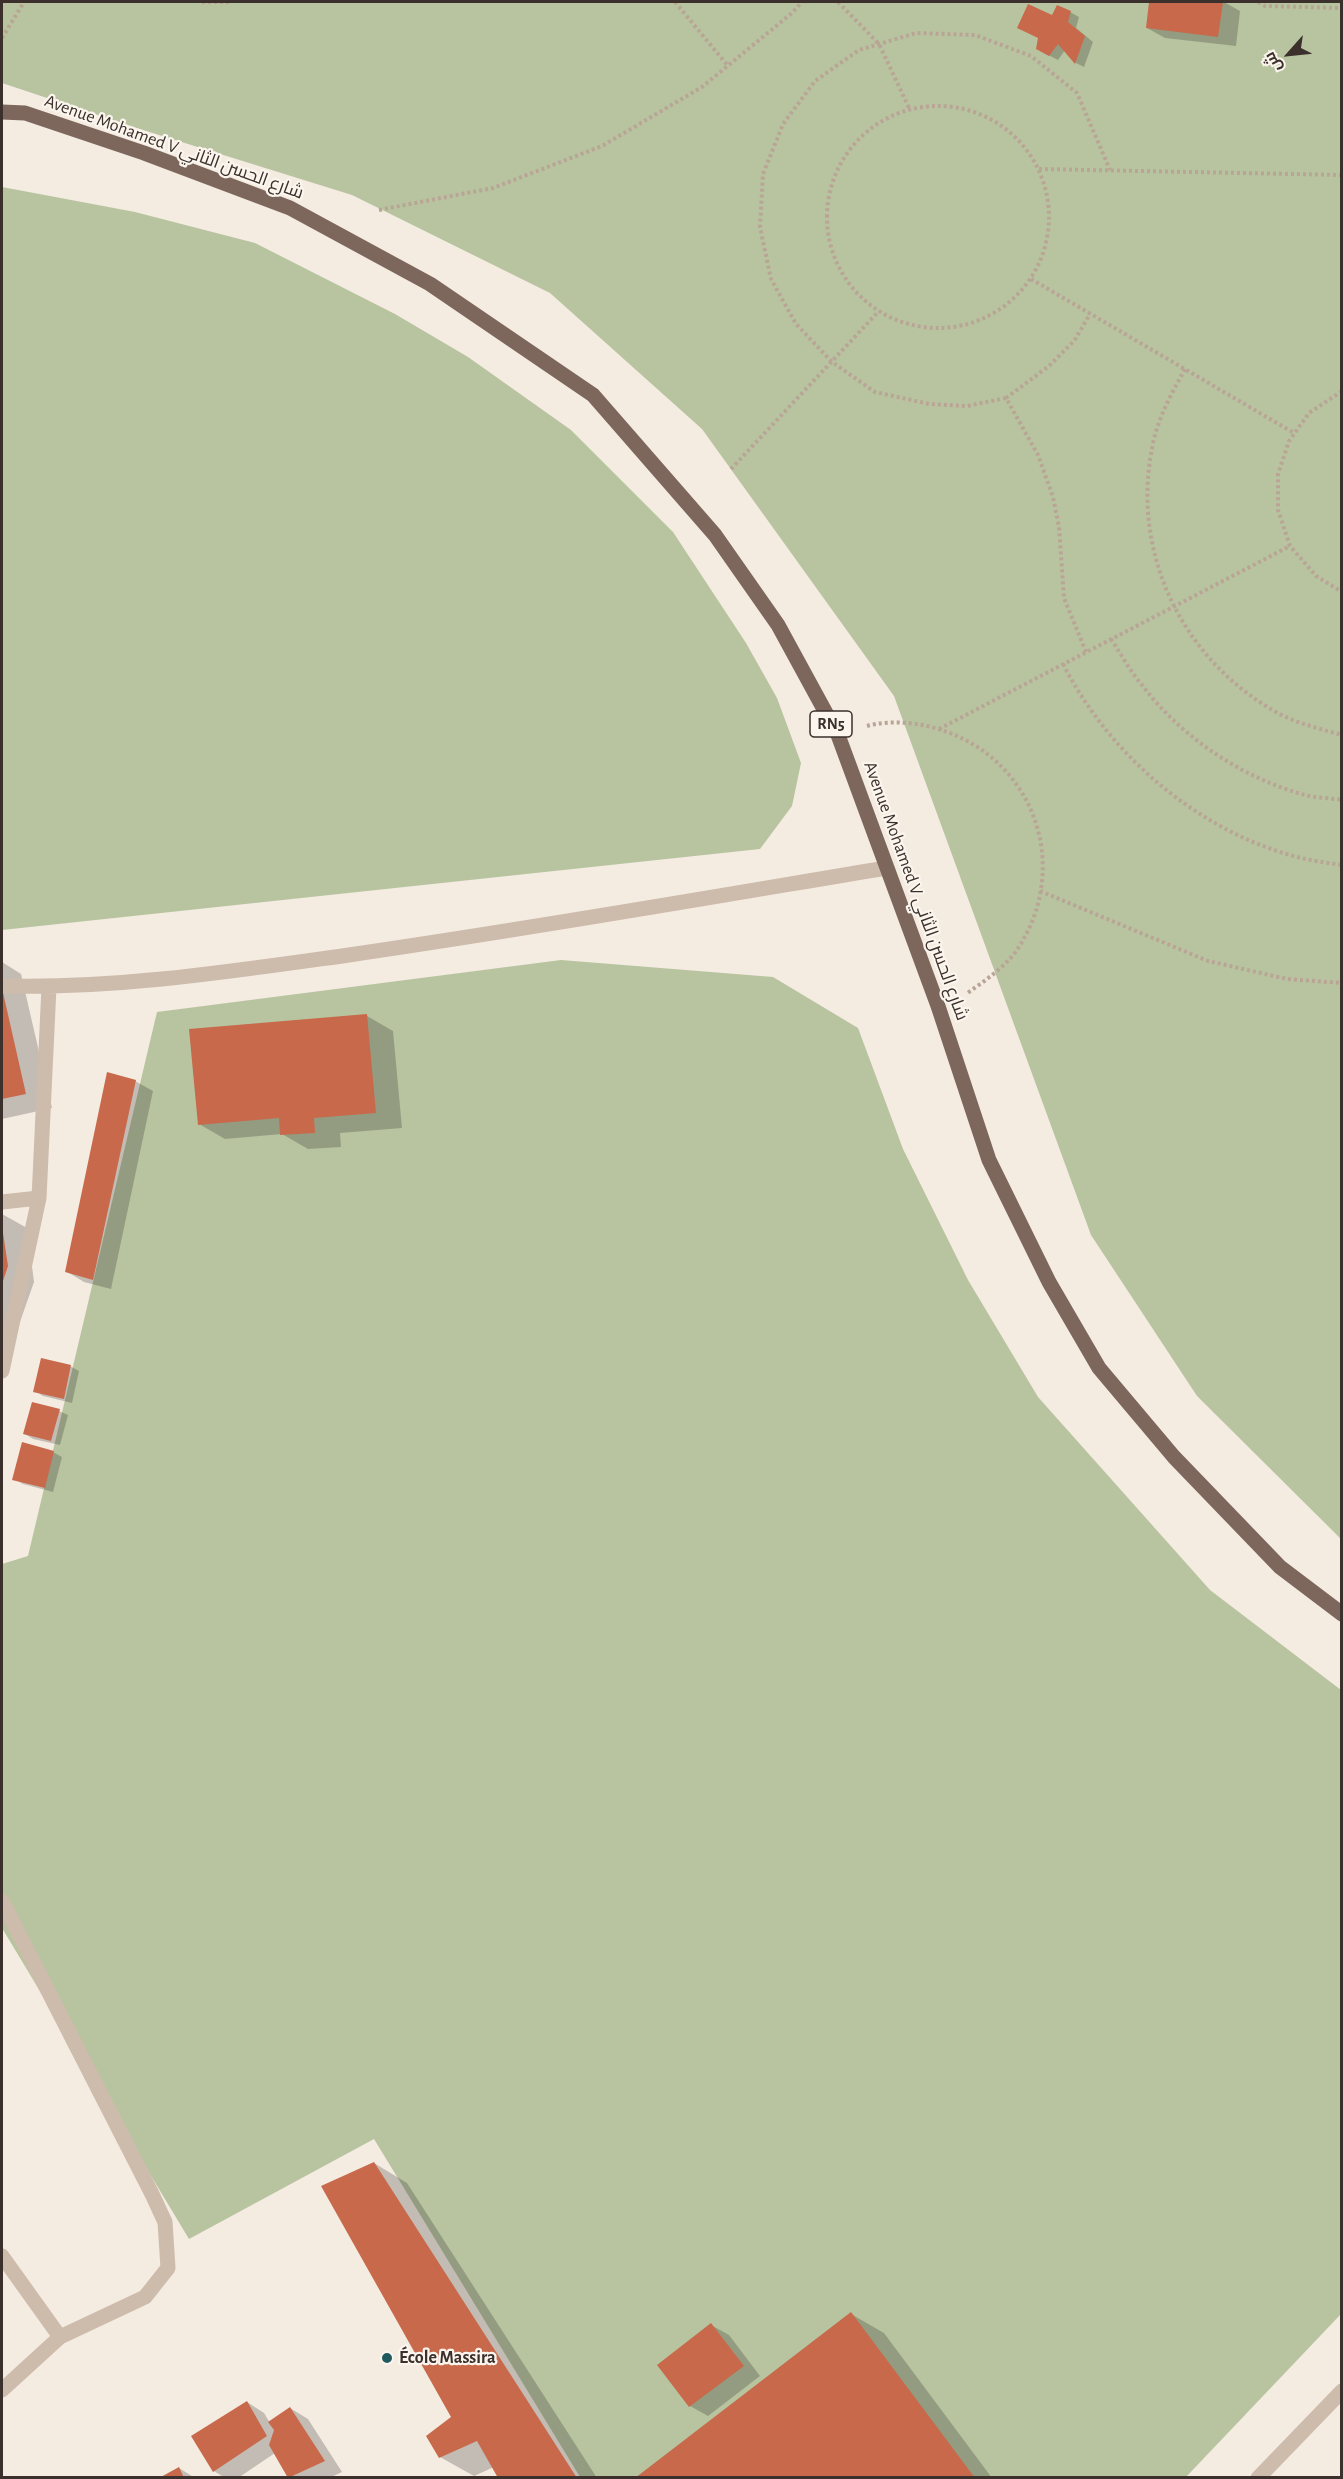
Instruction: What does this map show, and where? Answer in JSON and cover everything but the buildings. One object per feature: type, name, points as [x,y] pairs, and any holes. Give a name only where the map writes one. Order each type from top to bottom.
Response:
[{"type":"main road","name":"RN5","points":[[2,102],[25,113]]},
{"type":"main road","name":"Avenue Mohamed V شارع الحسن الثاني","points":[[2,112],[25,113],[144,153],[290,208],[430,284],[593,394],[715,535],[778,625],[838,735],[938,1006],[989,1160],[1049,1282],[1099,1368],[1174,1457],[1280,1567],[1341,1614]]},
{"type":"street","points":[[2,986],[49,987],[222,973],[407,947],[886,868]]},
{"type":"street","points":[[2,1371],[39,1198],[49,987]]},
{"type":"street","points":[[2,1202],[39,1198]]},
{"type":"street","points":[[2,1901],[165,2223],[168,2268],[146,2297],[60,2337],[2,2390]]},
{"type":"street","points":[[2,2256],[60,2337]]},
{"type":"street","points":[[1258,2478],[1341,2391]]},
{"type":"path","points":[[2,38],[24,2]]},
{"type":"path","points":[[202,2],[229,2]]},
{"type":"path","points":[[675,2],[729,66]]},
{"type":"path","points":[[379,210],[493,188],[602,146],[702,87],[792,13],[802,2]]},
{"type":"path","points":[[838,2],[879,44],[910,110]]},
{"type":"path","points":[[1258,2],[1265,6],[1341,8]]},
{"type":"path","points":[[1090,314],[1074,341],[1049,366],[1006,398],[967,406],[928,404],[875,392],[832,362],[796,324],[771,279],[760,227],[763,174],[783,124],[815,81],[859,51],[916,33],[975,35],[1031,56],[1077,93],[1110,170]]},
{"type":"path","points":[[921,106],[956,107],[990,118],[1018,140],[1039,169],[1049,206],[1047,244],[1031,279],[1005,308],[971,325],[933,329],[896,321],[864,301],[840,270],[828,237],[827,201],[838,167],[858,138],[887,118],[910,110],[921,106]]},
{"type":"path","points":[[1039,169],[1341,175]]},
{"type":"path","points":[[1031,279],[1294,433]]},
{"type":"path","points":[[731,469],[879,310]]},
{"type":"path","points":[[1185,369],[1165,406],[1154,438],[1148,476],[1147,517],[1154,558],[1173,606],[1186,631],[1209,659],[1240,689],[1271,710],[1309,726],[1341,735]]},
{"type":"path","points":[[1341,391],[1309,413],[1289,441],[1278,474],[1278,510],[1290,546],[1316,576],[1341,592]]},
{"type":"path","points":[[1006,398],[1038,455],[1053,497],[1059,527],[1064,598],[1086,652]]},
{"type":"path","points":[[939,729],[1290,546]]},
{"type":"path","points":[[1111,639],[1142,686],[1183,729],[1215,753],[1261,779],[1305,795],[1341,800]]},
{"type":"path","points":[[1064,664],[1103,726],[1143,770],[1192,809],[1243,837],[1299,858],[1341,866]]},
{"type":"path","points":[[838,735],[878,723],[926,724],[971,740],[1008,771],[1034,812],[1044,856],[1039,900],[1022,942],[992,976],[963,996],[938,1006]]},
{"type":"path","points":[[1040,891],[1208,961],[1287,979],[1341,984]]},
{"type":"green space","points":[[2,2],[1341,2],[1341,1539],[1197,1396],[1091,1235],[894,696],[702,429],[550,293],[352,195],[2,83]]},
{"type":"green space","points":[[2,187],[135,212],[255,243],[395,314],[468,357],[571,430],[673,532],[746,643],[777,698],[801,763],[792,806],[760,849],[2,930]]},
{"type":"green space","points":[[561,960],[773,977],[858,1028],[903,1149],[968,1280],[1038,1397],[1210,1590],[1341,1690],[1341,2314],[1186,2477],[580,2477],[374,2139],[189,2239],[2,1928],[2,1564],[28,1556],[157,1012]]},
{"type":"place","name":"École Massira","points":[[387,2358]]}]
